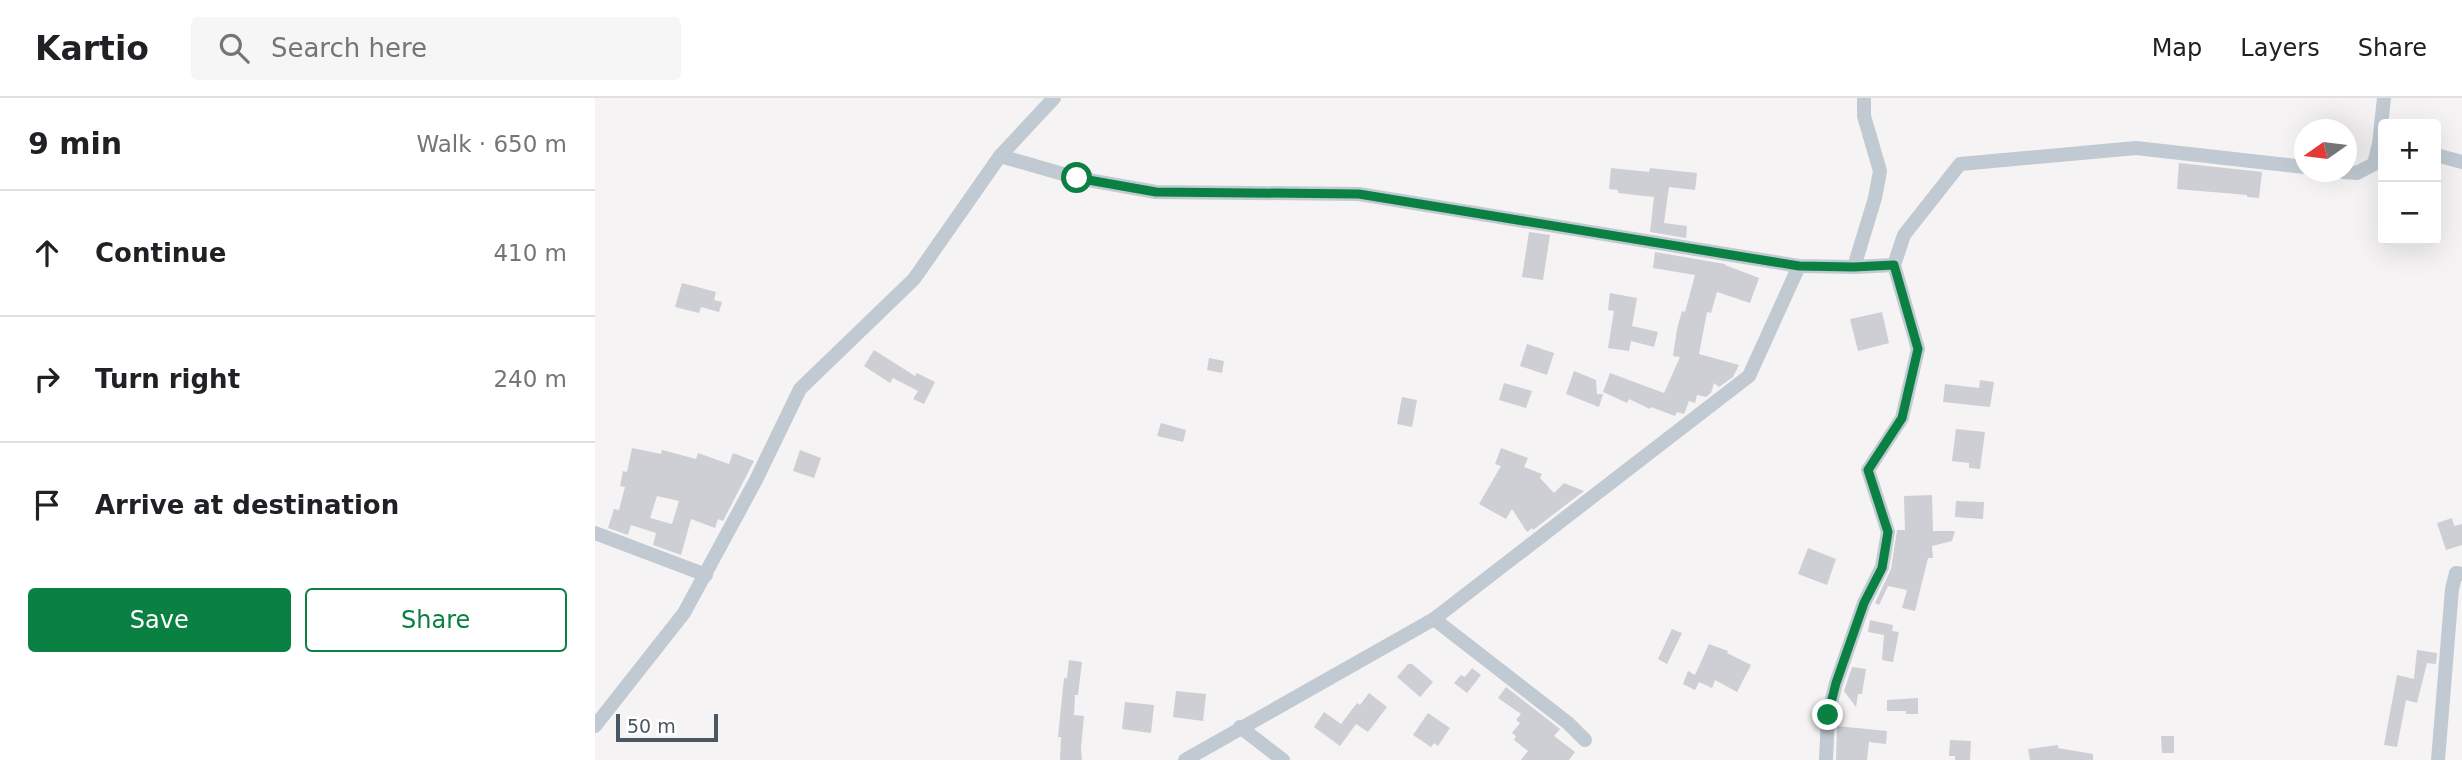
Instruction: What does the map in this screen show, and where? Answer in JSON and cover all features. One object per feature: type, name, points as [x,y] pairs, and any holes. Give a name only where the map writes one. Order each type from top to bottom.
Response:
[{"type":"street","points":[[595,726],[684,613],[706,575],[800,388],[914,279],[1000,156],[1054,98]]},
{"type":"street","points":[[1854,267],[1875,198],[1880,171],[1864,116],[1864,98]]},
{"type":"street","points":[[2383,119],[2384,98]]},
{"type":"street","points":[[1826,760],[1828,715],[1836,683],[1864,603],[1882,568],[1888,532],[1868,470],[1902,418],[1918,349],[1894,265],[1904,235],[1960,164],[2136,148],[2294,166]]},
{"type":"street","points":[[2357,173],[2374,164],[2378,153]]},
{"type":"street","points":[[1000,156],[1077,178],[1156,192],[1359,194],[1799,266],[1894,265]]},
{"type":"street","points":[[2441,156],[2462,162]]},
{"type":"street","points":[[1185,760],[1434,619],[1749,376],[1799,266]]},
{"type":"street","points":[[595,533],[706,575]]},
{"type":"street","points":[[2438,760],[2452,589],[2456,573],[2462,573]]},
{"type":"street","points":[[1434,619],[1568,723],[1585,740]]},
{"type":"street","points":[[1240,727],[1283,760]]},
{"type":"building","points":[[2179,163],[2262,172],[2259,198],[2177,189]]},
{"type":"building","points":[[1611,168],[1649,172],[1650,168],[1697,173],[1695,190],[1669,187],[1664,223],[1687,226],[1686,238],[1650,232],[1654,197],[1618,193],[1618,190],[1609,189]]},
{"type":"building","points":[[1529,232],[1550,235],[1543,280],[1522,277]]},
{"type":"building","points":[[1655,252],[1725,264],[1759,278],[1750,303],[1717,292],[1711,313],[1707,312],[1699,354],[1739,365],[1733,377],[1719,387],[1714,383],[1711,393],[1706,397],[1697,395],[1695,403],[1689,401],[1684,414],[1677,412],[1675,416],[1651,407],[1650,409],[1629,399],[1627,403],[1603,392],[1610,373],[1664,393],[1680,357],[1673,356],[1677,329],[1682,311],[1685,312],[1695,275],[1653,268]]},
{"type":"building","points":[[682,283],[716,292],[714,300],[722,302],[719,312],[701,307],[699,313],[675,307]]},
{"type":"building","points":[[1610,293],[1637,298],[1632,326],[1658,332],[1654,347],[1631,341],[1629,351],[1608,348],[1614,311],[1608,310]]},
{"type":"building","points":[[1882,312],[1889,343],[1858,351],[1850,319]]},
{"type":"building","points":[[1527,344],[1554,353],[1547,375],[1520,366]]},
{"type":"building","points":[[874,350],[915,376],[917,373],[935,382],[924,404],[913,399],[918,391],[893,378],[890,383],[864,366]]},
{"type":"building","points":[[1209,358],[1224,361],[1222,373],[1207,370]]},
{"type":"building","points":[[1574,371],[1596,380],[1597,394],[1603,394],[1599,407],[1566,394]]},
{"type":"building","points":[[1980,380],[1994,382],[1990,407],[1943,402],[1945,384],[1979,388]]},
{"type":"building","points":[[1504,383],[1532,391],[1526,408],[1499,400]]},
{"type":"building","points":[[1402,397],[1417,400],[1412,427],[1397,424]]},
{"type":"building","points":[[1161,423],[1186,430],[1183,442],[1157,436]]},
{"type":"building","points":[[1956,429],[1985,432],[1980,469],[1969,468],[1969,463],[1952,461]]},
{"type":"building","points":[[632,448],[661,454],[662,450],[696,459],[698,453],[729,464],[733,453],[754,461],[723,521],[718,519],[715,528],[691,519],[681,555],[653,545],[656,533],[631,525],[628,535],[608,528],[614,509],[619,510],[625,487],[620,486],[623,471],[627,472]],"holes":[[[657,496],[679,501],[672,524],[650,518]]]},
{"type":"building","points":[[1501,448],[1528,458],[1524,467],[1542,474],[1540,478],[1554,493],[1564,483],[1584,491],[1527,532],[1512,509],[1506,519],[1479,504],[1501,466],[1495,464]]},
{"type":"building","points":[[800,450],[821,458],[814,478],[793,471]]},
{"type":"building","points":[[1932,495],[1933,531],[1955,531],[1952,541],[1932,546],[1933,558],[1928,558],[1915,611],[1902,608],[1907,590],[1888,586],[1879,605],[1875,603],[1891,569],[1897,530],[1905,530],[1904,496]]},
{"type":"building","points":[[1956,501],[1984,502],[1983,519],[1955,517]]},
{"type":"building","points":[[2452,518],[2454,526],[2462,524],[2462,545],[2446,550],[2437,523]]},
{"type":"building","points":[[1808,548],[1836,559],[1827,585],[1798,574]]},
{"type":"building","points":[[1870,620],[1893,625],[1892,631],[1899,632],[1893,662],[1882,660],[1884,635],[1868,632]]},
{"type":"building","points":[[1672,629],[1682,633],[1667,664],[1658,659]]},
{"type":"building","points":[[1709,644],[1728,651],[1727,653],[1751,665],[1737,692],[1715,680],[1712,688],[1699,682],[1695,690],[1683,684],[1688,671],[1695,675]]},
{"type":"building","points":[[2417,650],[2437,653],[2436,664],[2427,663],[2417,703],[2406,700],[2397,747],[2384,745],[2397,675],[2414,679]]},
{"type":"building","points":[[1069,660],[1082,662],[1074,715],[1084,716],[1082,760],[1060,760],[1061,737],[1058,737],[1064,678],[1067,678]]},
{"type":"building","points":[[1408,664],[1412,664],[1433,682],[1420,697],[1397,677]]},
{"type":"building","points":[[1852,667],[1866,669],[1862,694],[1858,694],[1856,707],[1844,691]]},
{"type":"building","points":[[1472,668],[1481,675],[1467,693],[1454,683],[1461,675],[1465,677]]},
{"type":"building","points":[[1506,687],[1560,729],[1554,736],[1575,752],[1569,760],[1521,760],[1528,751],[1514,740],[1516,736],[1512,733],[1520,723],[1516,720],[1521,714],[1498,698]]},
{"type":"building","points":[[1176,691],[1206,694],[1203,721],[1173,717]]},
{"type":"building","points":[[1369,693],[1387,707],[1368,732],[1356,724],[1340,746],[1314,727],[1324,712],[1341,724],[1357,703],[1360,705]]},
{"type":"building","points":[[1918,698],[1918,714],[1887,711],[1887,700]]},
{"type":"building","points":[[1125,702],[1154,705],[1151,733],[1122,729]]},
{"type":"building","points":[[1428,713],[1450,728],[1438,746],[1434,743],[1431,747],[1413,735]]},
{"type":"building","points":[[1837,726],[1887,731],[1886,744],[1869,742],[1867,760],[1836,760]]},
{"type":"building","points":[[2161,736],[2174,736],[2174,753],[2162,753]]},
{"type":"building","points":[[1950,740],[1971,741],[1970,760],[1955,760],[1955,756],[1949,756]]},
{"type":"building","points":[[2058,745],[2058,748],[2093,754],[2093,760],[2030,760],[2028,749]]},
{"type":"route","points":[[1077,178],[1156,192],[1359,194],[1799,266],[1894,265],[1918,349],[1902,418],[1868,470],[1888,532],[1882,568],[1864,603],[1836,683],[1828,715]]}]
